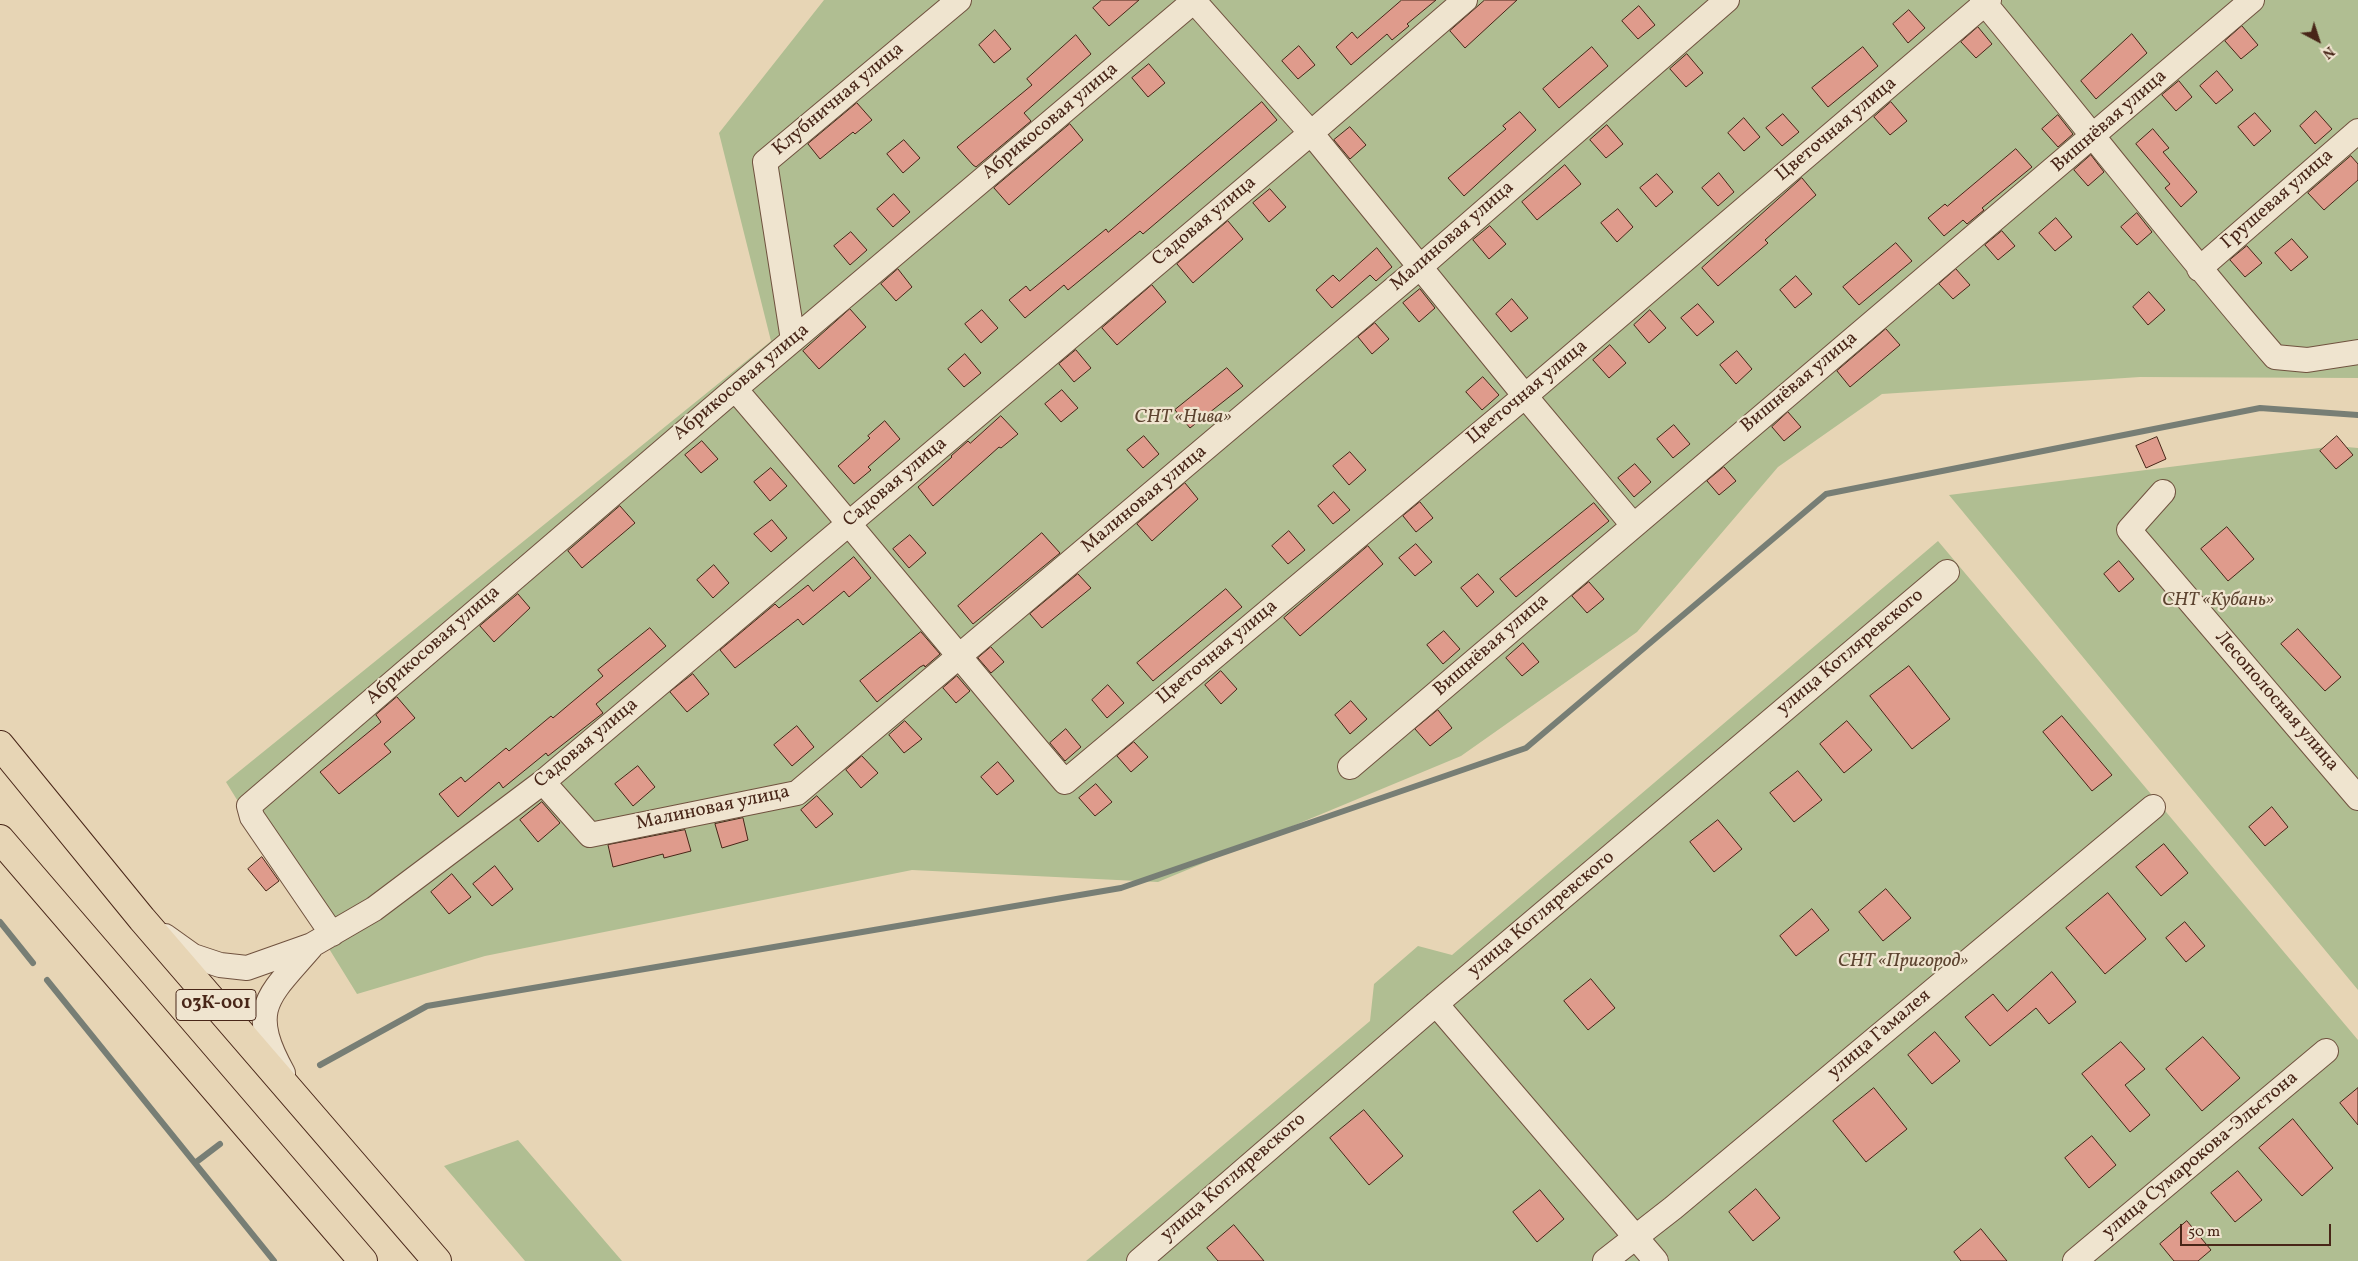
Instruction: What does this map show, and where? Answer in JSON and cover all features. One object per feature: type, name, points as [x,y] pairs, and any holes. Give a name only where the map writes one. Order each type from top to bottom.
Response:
[{"type":"main road","name":"03К-001","points":[[0,745],[142,919],[437,1261]]},
{"type":"main road","name":"03К-001","points":[[0,839],[363,1261]]},
{"type":"street","name":"Клубничная улица","points":[[793,340],[765,162],[959,0]]},
{"type":"street","name":"Абрикосовая улица","points":[[332,934],[252,817],[249,806],[735,389],[1194,0]]},
{"type":"street","points":[[1194,0],[1311,133],[1525,396],[1633,525]]},
{"type":"street","name":"Садовая улица","points":[[312,945],[374,909],[543,782],[1311,133],[1465,0]]},
{"type":"street","name":"Малиновая улица","points":[[543,782],[590,835],[797,792],[1420,266],[1727,0]]},
{"type":"street","name":"Вишнёвая улица","points":[[1350,767],[2252,0]]},
{"type":"street","points":[[1985,1],[2199,269],[2275,357],[2307,360],[2357,350]]},
{"type":"street","name":"Цветочная улица","points":[[959,657],[1065,782],[1525,396],[1985,1]]},
{"type":"street","name":"Грушевая улица","points":[[2199,269],[2358,132]]},
{"type":"street","points":[[735,389],[849,522],[959,657]]},
{"type":"street","name":"Лесополосная улица","points":[[2163,492],[2129,530],[2358,798]]},
{"type":"street","name":"улица Котляревского","points":[[1139,1261],[1436,1004],[1947,572]]},
{"type":"street","name":"улица Гамалея","points":[[1605,1261],[1673,1208],[2153,808]]},
{"type":"street","points":[[142,919],[193,956],[220,965],[247,968],[312,945]]},
{"type":"street","points":[[301,1105],[270,1050],[264,1022],[269,996],[312,945]]},
{"type":"street","points":[[1436,1004],[1656,1261]]},
{"type":"street","name":"улица Сумарокова-Эльстона","points":[[2075,1261],[2326,1051]]},
{"type":"green space","name":"СНТ «Нива»","points":[[824,0],[2358,0],[2358,378],[2140,377],[1882,394],[1778,467],[1637,632],[1461,756],[1158,882],[912,870],[485,956],[357,994],[226,782],[771,341],[719,133]]},
{"type":"green space","name":"СНТ «Кубань»","points":[[2335,446],[2358,448],[2358,990],[1949,495]]},
{"type":"green space","name":"СНТ «Пригород»","points":[[1938,541],[2358,1040],[2358,1261],[1086,1261],[1370,1021],[1374,984],[1418,946],[1452,955]]},
{"type":"green space","points":[[518,1140],[622,1261],[525,1261],[444,1166]]},
{"type":"building","points":[[1102,0],[1139,0],[1109,26],[1093,8]]},
{"type":"building","points":[[1402,0],[1436,0],[1407,24],[1409,26],[1392,40],[1387,34],[1351,65],[1336,47],[1352,32],[1357,38]]},
{"type":"building","points":[[1485,0],[1517,0],[1465,48],[1450,31]]},
{"type":"building","points":[[1639,6],[1655,25],[1638,39],[1622,21]]},
{"type":"building","points":[[1909,10],[1925,28],[1908,43],[1893,24]]},
{"type":"building","points":[[2242,26],[2258,45],[2241,59],[2225,41]]},
{"type":"building","points":[[1978,27],[1992,44],[1976,58],[1961,42]]},
{"type":"building","points":[[995,30],[1011,49],[994,63],[979,45]]},
{"type":"building","points":[[2132,34],[2147,53],[2096,99],[2081,81]]},
{"type":"building","points":[[1076,35],[1091,54],[1024,113],[1031,121],[976,167],[973,165],[957,147],[1032,85],[1027,79]]},
{"type":"building","points":[[1299,46],[1315,65],[1298,79],[1282,61]]},
{"type":"building","points":[[1592,47],[1608,66],[1559,108],[1543,89]]},
{"type":"building","points":[[1863,47],[1878,66],[1828,107],[1812,88]]},
{"type":"building","points":[[1687,54],[1703,73],[1686,87],[1670,69]]},
{"type":"building","points":[[1149,64],[1165,83],[1148,97],[1132,78]]},
{"type":"building","points":[[2217,71],[2233,90],[2216,104],[2200,86]]},
{"type":"building","points":[[2179,81],[2192,97],[2176,111],[2162,95]]},
{"type":"building","points":[[1262,102],[1277,120],[1143,234],[1140,231],[1068,290],[1064,285],[1025,318],[1009,300],[1026,286],[1030,291],[1106,229],[1108,232]]},
{"type":"building","points":[[1891,102],[1907,121],[1890,135],[1874,117]]},
{"type":"building","points":[[857,103],[872,120],[855,134],[853,132],[820,159],[808,144]]},
{"type":"building","points":[[2316,111],[2332,129],[2315,144],[2300,126]]},
{"type":"building","points":[[1520,112],[1536,130],[1464,196],[1448,178],[1506,129],[1503,126]]},
{"type":"building","points":[[2255,113],[2271,131],[2254,146],[2238,127]]},
{"type":"building","points":[[1783,114],[1799,132],[1782,146],[1766,128]]},
{"type":"building","points":[[2058,115],[2073,134],[2058,147],[2042,129]]},
{"type":"building","points":[[1744,118],[1760,137],[1744,151],[1728,133]]},
{"type":"building","points":[[1070,124],[1083,140],[1009,205],[994,188]]},
{"type":"building","points":[[1607,125],[1623,144],[1606,158],[1590,140]]},
{"type":"building","points":[[1350,127],[1366,145],[1350,159],[1334,140]]},
{"type":"building","points":[[2153,129],[2169,148],[2163,152],[2197,192],[2181,207],[2165,188],[2170,184],[2136,144]]},
{"type":"building","points":[[904,140],[920,158],[903,173],[887,154]]},
{"type":"building","points":[[2016,149],[2032,167],[1982,208],[1984,210],[1967,224],[1963,220],[1944,236],[1928,218],[1945,204],[1947,206]]},
{"type":"building","points":[[2091,155],[2104,172],[2088,186],[2074,170]]},
{"type":"building","points":[[2351,156],[2358,164],[2358,180],[2324,210],[2308,193]]},
{"type":"building","points":[[1565,165],[1581,184],[1537,220],[1522,202]]},
{"type":"building","points":[[1719,173],[1734,192],[1718,206],[1702,188]]},
{"type":"building","points":[[1657,174],[1673,192],[1656,207],[1640,188]]},
{"type":"building","points":[[1802,178],[1816,195],[1765,240],[1768,243],[1718,286],[1702,268]]},
{"type":"building","points":[[1270,189],[1286,207],[1269,222],[1253,203]]},
{"type":"building","points":[[894,194],[910,212],[893,227],[877,209]]},
{"type":"building","points":[[1618,209],[1633,227],[1617,242],[1601,223]]},
{"type":"building","points":[[2137,213],[2152,232],[2137,245],[2121,227]]},
{"type":"building","points":[[2056,218],[2072,237],[2055,251],[2039,233]]},
{"type":"building","points":[[1228,221],[1243,239],[1193,283],[1177,264]]},
{"type":"building","points":[[1490,226],[1506,244],[1489,259],[1473,240]]},
{"type":"building","points":[[2002,231],[2015,246],[1998,260],[1985,245]]},
{"type":"building","points":[[851,232],[867,250],[850,265],[834,246]]},
{"type":"building","points":[[2292,239],[2308,257],[2291,271],[2275,253]]},
{"type":"building","points":[[1896,243],[1912,261],[1859,305],[1843,287]]},
{"type":"building","points":[[2247,246],[2262,263],[2245,277],[2230,260]]},
{"type":"building","points":[[1377,248],[1392,267],[1376,281],[1370,275],[1332,308],[1316,290],[1333,275],[1339,281]]},
{"type":"building","points":[[898,269],[912,287],[896,301],[881,284]]},
{"type":"building","points":[[1956,269],[1970,285],[1953,299],[1939,284]]},
{"type":"building","points":[[1796,276],[1812,294],[1795,308],[1780,290]]},
{"type":"building","points":[[1152,285],[1166,302],[1117,345],[1102,328]]},
{"type":"building","points":[[1420,289],[1435,308],[1419,322],[1403,303]]},
{"type":"building","points":[[2149,292],[2165,310],[2148,325],[2133,307]]},
{"type":"building","points":[[1512,299],[1528,318],[1511,332],[1496,314]]},
{"type":"building","points":[[1698,304],[1714,322],[1697,336],[1681,318]]},
{"type":"building","points":[[850,309],[866,327],[819,369],[803,351]]},
{"type":"building","points":[[982,310],[998,328],[981,343],[965,324]]},
{"type":"building","points":[[1650,310],[1666,328],[1649,343],[1634,325]]},
{"type":"building","points":[[1375,323],[1389,339],[1372,354],[1358,337]]},
{"type":"building","points":[[1886,329],[1900,345],[1850,387],[1837,371]]},
{"type":"building","points":[[1610,345],[1626,363],[1609,378],[1593,360]]},
{"type":"building","points":[[1076,350],[1091,368],[1074,382],[1059,364]]},
{"type":"building","points":[[1737,351],[1752,369],[1736,384],[1720,365]]},
{"type":"building","points":[[965,354],[981,373],[964,387],[948,369]]},
{"type":"building","points":[[1227,368],[1243,386],[1190,428],[1175,410]]},
{"type":"building","points":[[1483,377],[1499,395],[1482,410],[1466,392]]},
{"type":"building","points":[[1062,390],[1078,408],[1061,422],[1045,404]]},
{"type":"building","points":[[1788,412],[1801,427],[1784,441],[1772,427]]},
{"type":"building","points":[[1001,416],[1018,434],[1001,448],[999,447],[933,506],[918,487],[968,441],[970,443]]},
{"type":"building","points":[[885,421],[900,439],[868,467],[871,470],[854,484],[838,466],[870,438],[868,436]]},
{"type":"building","points":[[1674,425],[1690,444],[1673,458],[1657,439]]},
{"type":"building","points":[[1144,436],[1159,454],[1143,468],[1127,450]]},
{"type":"building","points":[[2337,436],[2353,455],[2336,469],[2320,451]]},
{"type":"building","points":[[2157,437],[2166,459],[2146,468],[2136,446]]},
{"type":"building","points":[[702,441],[718,459],[701,473],[685,455]]},
{"type":"building","points":[[1350,452],[1366,470],[1349,485],[1333,466]]},
{"type":"building","points":[[1635,464],[1651,482],[1634,497],[1618,478]]},
{"type":"building","points":[[1724,467],[1736,481],[1719,495],[1707,481]]},
{"type":"building","points":[[771,468],[787,486],[770,501],[754,482]]},
{"type":"building","points":[[1185,483],[1198,499],[1152,541],[1137,524]]},
{"type":"building","points":[[1334,492],[1350,510],[1333,524],[1318,506]]},
{"type":"building","points":[[1420,502],[1433,518],[1416,532],[1403,516]]},
{"type":"building","points":[[1594,503],[1609,521],[1516,597],[1500,579]]},
{"type":"building","points":[[620,506],[635,523],[582,568],[568,551]]},
{"type":"building","points":[[772,520],[787,538],[771,552],[754,534]]},
{"type":"building","points":[[2227,527],[2254,559],[2228,581],[2201,549]]},
{"type":"building","points":[[1289,531],[1305,550],[1288,564],[1272,546]]},
{"type":"building","points":[[1042,533],[1060,553],[973,624],[958,606]]},
{"type":"building","points":[[910,535],[926,553],[909,568],[893,549]]},
{"type":"building","points":[[1416,544],[1432,562],[1415,576],[1399,558]]},
{"type":"building","points":[[1368,546],[1383,564],[1300,636],[1284,618]]},
{"type":"building","points":[[854,557],[871,578],[849,597],[844,591],[803,625],[798,619],[735,668],[720,650],[775,604],[779,608],[808,585],[813,591]]},
{"type":"building","points":[[2119,561],[2134,579],[2119,592],[2104,574]]},
{"type":"building","points":[[714,565],[729,583],[713,598],[697,580]]},
{"type":"building","points":[[1078,574],[1091,588],[1042,628],[1030,614]]},
{"type":"building","points":[[1478,574],[1494,592],[1477,607],[1461,588]]},
{"type":"building","points":[[1589,582],[1604,599],[1587,613],[1572,596]]},
{"type":"building","points":[[1226,589],[1242,607],[1153,681],[1137,663]]},
{"type":"building","points":[[518,594],[530,608],[494,642],[480,626]]},
{"type":"building","points":[[650,628],[666,646],[596,704],[603,713],[548,756],[546,753],[503,788],[499,782],[458,817],[439,794],[461,777],[465,782],[506,748],[509,751],[551,716],[553,718],[603,676],[598,670]]},
{"type":"building","points":[[2298,629],[2341,677],[2325,691],[2281,644]]},
{"type":"building","points":[[1444,631],[1460,649],[1443,664],[1427,645]]},
{"type":"building","points":[[921,632],[940,654],[925,667],[924,665],[920,667],[877,702],[860,681]]},
{"type":"building","points":[[1523,643],[1539,662],[1522,676],[1506,658]]},
{"type":"building","points":[[991,647],[1004,662],[991,673],[978,658]]},
{"type":"building","points":[[1909,666],[1950,719],[1912,749],[1870,696]]},
{"type":"building","points":[[1221,671],[1237,689],[1221,704],[1205,685]]},
{"type":"building","points":[[693,674],[709,694],[687,712],[670,692]]},
{"type":"building","points":[[957,676],[970,691],[956,703],[943,688]]},
{"type":"building","points":[[1108,685],[1124,703],[1107,718],[1092,700]]},
{"type":"building","points":[[397,697],[415,718],[384,744],[391,752],[339,794],[320,772],[381,722],[376,715]]},
{"type":"building","points":[[1351,701],[1367,719],[1350,734],[1335,715]]},
{"type":"building","points":[[1438,710],[1452,728],[1430,746],[1415,729]]},
{"type":"building","points":[[2062,716],[2112,775],[2092,791],[2043,732]]},
{"type":"building","points":[[905,721],[922,739],[904,753],[889,735]]},
{"type":"building","points":[[1847,721],[1872,750],[1844,773],[1820,744]]},
{"type":"building","points":[[797,726],[814,747],[792,766],[774,745]]},
{"type":"building","points":[[1066,729],[1081,747],[1065,761],[1050,743]]},
{"type":"building","points":[[1134,742],[1148,757],[1131,772],[1117,756]]},
{"type":"building","points":[[862,756],[878,773],[861,788],[846,770]]},
{"type":"building","points":[[998,762],[1014,781],[997,795],[981,777]]},
{"type":"building","points":[[638,766],[655,787],[633,806],[615,784]]},
{"type":"building","points":[[1798,771],[1822,800],[1794,822],[1770,793]]},
{"type":"building","points":[[1096,784],[1112,802],[1095,816],[1079,798]]},
{"type":"building","points":[[817,796],[833,814],[816,828],[801,810]]},
{"type":"building","points":[[542,802],[560,823],[538,842],[520,820]]},
{"type":"building","points":[[2272,807],[2288,827],[2265,846],[2249,827]]},
{"type":"building","points":[[743,818],[748,840],[722,848],[715,824]]},
{"type":"building","points":[[1718,820],[1742,849],[1714,872],[1690,842]]},
{"type":"building","points":[[685,830],[691,851],[664,858],[663,854],[613,867],[608,845]]},
{"type":"building","points":[[2164,844],[2188,873],[2161,896],[2136,867]]},
{"type":"building","points":[[262,857],[279,881],[266,891],[248,869]]},
{"type":"building","points":[[495,866],[513,889],[492,906],[473,884]]},
{"type":"building","points":[[452,874],[471,897],[449,914],[431,892]]},
{"type":"building","points":[[1886,889],[1911,918],[1883,941],[1859,912]]},
{"type":"building","points":[[2108,893],[2146,939],[2105,974],[2066,928]]},
{"type":"building","points":[[1812,909],[1829,930],[1796,956],[1780,936]]},
{"type":"building","points":[[2185,922],[2205,946],[2186,962],[2166,938]]},
{"type":"building","points":[[2052,972],[2076,1002],[2049,1024],[2036,1008],[1990,1046],[1965,1017],[1993,994],[2007,1011]]},
{"type":"building","points":[[1591,979],[1615,1008],[1588,1030],[1564,1001]]},
{"type":"building","points":[[1935,1032],[1960,1061],[1932,1084],[1908,1055]]},
{"type":"building","points":[[2203,1037],[2240,1078],[2202,1111],[2166,1069]]},
{"type":"building","points":[[2121,1042],[2145,1069],[2125,1085],[2150,1115],[2130,1132],[2082,1074]]},
{"type":"building","points":[[1874,1088],[1907,1129],[1866,1162],[1833,1121]]},
{"type":"building","points":[[2358,1088],[2358,1125],[2340,1103]]},
{"type":"building","points":[[1364,1110],[1403,1156],[1369,1185],[1330,1138]]},
{"type":"building","points":[[2293,1119],[2333,1168],[2302,1196],[2259,1148]]},
{"type":"building","points":[[2092,1136],[2116,1165],[2089,1188],[2065,1158]]},
{"type":"building","points":[[2238,1171],[2262,1200],[2235,1222],[2211,1193]]},
{"type":"building","points":[[1756,1189],[1780,1218],[1753,1241],[1729,1212]]},
{"type":"building","points":[[1540,1190],[1564,1219],[1537,1242],[1513,1212]]},
{"type":"building","points":[[2187,1221],[2211,1250],[2198,1261],[2174,1261],[2160,1244]]},
{"type":"building","points":[[1234,1225],[1264,1261],[1218,1261],[1207,1248]]},
{"type":"building","points":[[1981,1229],[2007,1261],[1961,1261],[1954,1252]]},
{"type":"waterway","points":[[320,1065],[427,1006],[1121,888],[1526,748],[1826,494],[2260,408],[2358,415]]},
{"type":"waterway","points":[[0,922],[33,963]]},
{"type":"waterway","points":[[47,980],[274,1261]]},
{"type":"waterway","points":[[195,1163],[220,1144]]}]
